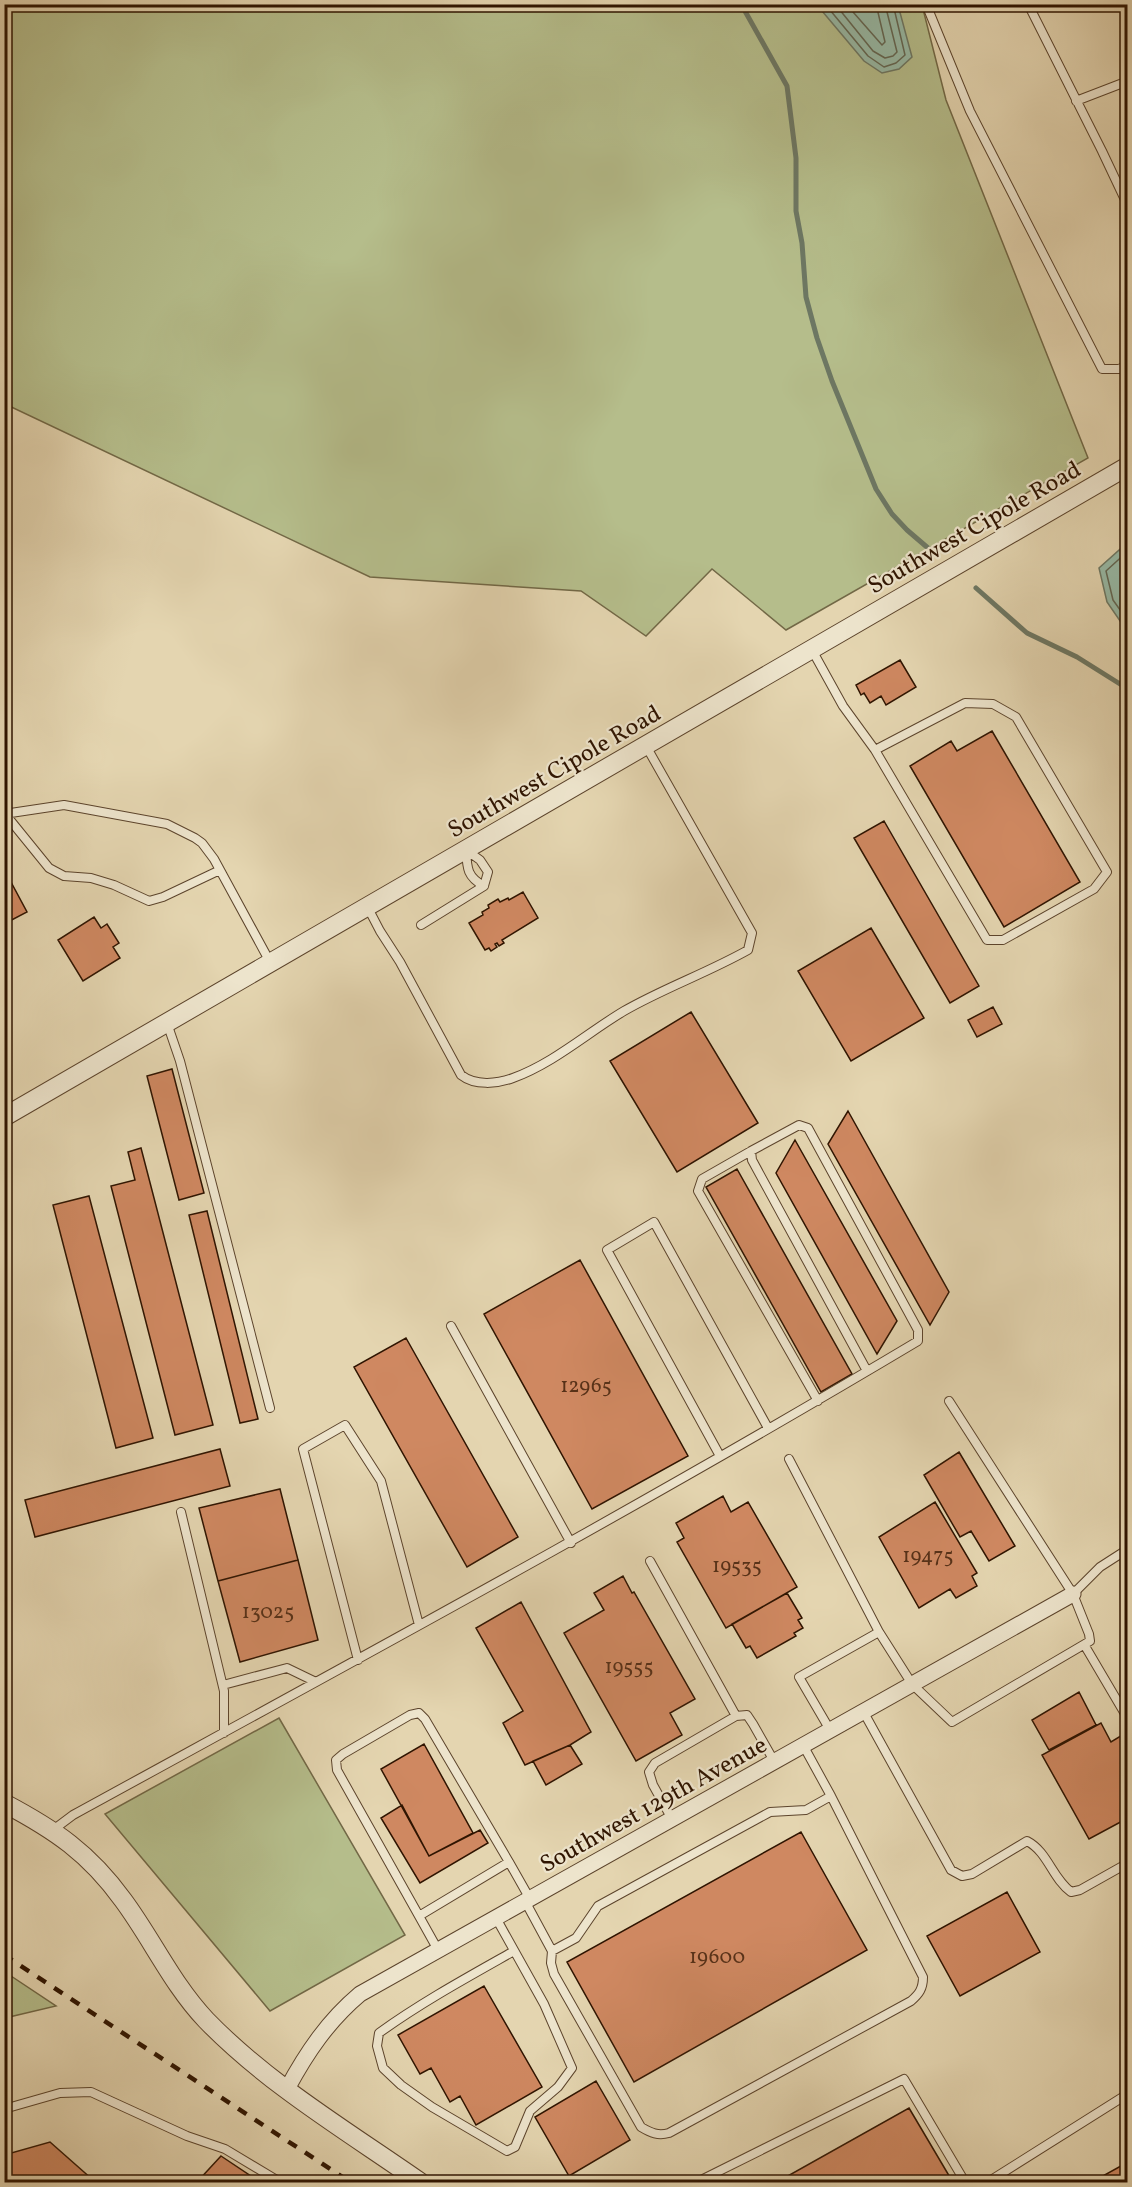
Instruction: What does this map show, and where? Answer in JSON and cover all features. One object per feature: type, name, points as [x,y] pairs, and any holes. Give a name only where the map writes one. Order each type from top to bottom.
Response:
[{"type":"street","name":"Southwest Cipole Road","points":[[4,1117],[1128,466]]},
{"type":"street","name":"Southwest 129th Avenue","points":[[287,2089],[304,2057],[339,2012],[360,1994],[1073,1594]]},
{"type":"street","points":[[4,1803],[52,1830],[77,1848],[109,1882],[130,1910],[184,1994],[226,2040],[287,2089],[420,2182]]},
{"type":"lane","points":[[926,4],[970,111],[1102,369],[1119,369],[1128,365]]},
{"type":"lane","points":[[1028,4],[1128,206]]},
{"type":"lane","points":[[1076,101],[1128,81]]},
{"type":"lane","points":[[811,649],[843,706],[875,750],[987,940],[1003,940],[1094,889],[1107,872],[1016,717],[993,704],[965,703],[875,750]]},
{"type":"lane","points":[[367,906],[461,1075],[469,1081],[488,1083],[512,1078],[545,1064],[624,1011],[676,983],[720,966],[748,950],[752,933],[646,746]]},
{"type":"lane","points":[[5,815],[64,805],[167,824],[188,833],[202,843],[220,870],[270,962]]},
{"type":"lane","points":[[5,815],[49,868],[64,876],[91,878],[114,885],[149,901],[163,897],[220,870]]},
{"type":"lane","points":[[466,850],[467,868],[474,881],[484,886]]},
{"type":"lane","points":[[421,925],[484,886],[488,873],[480,860],[466,850]]},
{"type":"lane","points":[[167,1023],[183,1072],[270,1408]]},
{"type":"lane","points":[[52,1830],[73,1815],[571,1542],[818,1401],[918,1341],[918,1330],[808,1128],[799,1125],[702,1179],[698,1191],[818,1401]]},
{"type":"lane","points":[[751,1151],[752,1160],[867,1371]]},
{"type":"lane","points":[[720,1456],[607,1250],[654,1222],[768,1428]]},
{"type":"lane","points":[[451,1326],[571,1542]]},
{"type":"lane","points":[[789,1459],[879,1632],[912,1684],[952,1722],[1090,1641],[1073,1594],[949,1401]]},
{"type":"lane","points":[[358,1660],[303,1449],[345,1425],[381,1481],[419,1625]]},
{"type":"lane","points":[[181,1512],[223,1685],[224,1733]]},
{"type":"lane","points":[[1073,1594],[1100,1567],[1128,1549]]},
{"type":"lane","points":[[650,1561],[736,1716]]},
{"type":"lane","points":[[830,1730],[799,1677],[879,1632]]},
{"type":"lane","points":[[1085,1646],[1128,1719]]},
{"type":"lane","points":[[223,1685],[287,1668],[316,1682]]},
{"type":"lane","points":[[863,1711],[951,1870],[962,1876],[972,1874],[1027,1841],[1038,1847],[1062,1886],[1071,1892],[1080,1890],[1128,1863]]},
{"type":"lane","points":[[438,1950],[337,1770],[336,1760],[410,1715],[418,1713],[425,1719],[509,1862],[552,1951],[551,1963],[554,1974],[641,2127],[651,2133],[661,2135],[669,2133],[911,2001],[919,1995],[923,1977],[803,1745]]},
{"type":"lane","points":[[672,1819],[653,1785],[649,1772],[655,1763],[736,1716],[747,1715],[774,1761]]},
{"type":"lane","points":[[552,1951],[576,1938],[598,1906],[770,1812],[806,1810],[831,1796]]},
{"type":"lane","points":[[419,1916],[509,1862]]},
{"type":"lane","points":[[496,1918],[544,2004],[572,2068],[558,2087],[530,2111],[515,2147],[507,2151],[432,2107],[401,2085],[383,2068],[377,2046],[379,2033],[400,2018],[514,1951]]},
{"type":"lane","points":[[697,2182],[904,2079],[965,2182]]},
{"type":"lane","points":[[4,2109],[60,2093],[91,2092],[186,2136],[225,2149],[280,2182]]},
{"type":"lane","points":[[988,2182],[1126,2095]]},
{"type":"shaded area","points":[[4,5],[922,5],[946,100],[1088,458],[786,630],[712,569],[646,636],[581,591],[370,577],[5,404]]},
{"type":"shaded area","points":[[279,1718],[405,1935],[270,2011],[105,1814]]},
{"type":"shaded area","points":[[5,1972],[56,2006],[5,2018]]},
{"type":"water","points":[[817,5],[898,5],[912,57],[899,69],[882,73],[864,61]]},
{"type":"water","points":[[1127,543],[1127,631],[1107,602],[1099,568]]},
{"type":"building","points":[[900,660],[916,687],[886,705],[881,696],[870,703],[864,693],[861,695],[856,685]]},
{"type":"building","points":[[992,731],[1080,882],[1004,927],[910,766],[951,741],[957,751]]},
{"type":"building","points":[[884,821],[979,986],[950,1003],[854,838]]},
{"type":"building","points":[[4,869],[27,912],[4,924]]},
{"type":"building","points":[[523,892],[538,918],[502,940],[504,943],[499,946],[495,944],[497,947],[491,951],[489,948],[485,950],[469,923],[483,915],[482,912],[489,908],[488,905],[498,899],[500,902],[508,898],[509,900]]},
{"type":"building","points":[[94,917],[101,928],[107,924],[119,943],[113,947],[120,958],[83,981],[58,940]]},
{"type":"building","points":[[871,928],[924,1018],[851,1061],[798,971]]},
{"type":"building","points":[[993,1007],[1002,1024],[977,1037],[968,1020]]},
{"type":"building","points":[[691,1012],[758,1123],[677,1172],[610,1061]]},
{"type":"building","points":[[172,1069],[204,1193],[179,1200],[147,1076]]},
{"type":"building","points":[[848,1111],[949,1292],[930,1325],[828,1144]]},
{"type":"building","points":[[795,1140],[897,1321],[877,1354],[776,1173]]},
{"type":"building","points":[[141,1148],[213,1425],[175,1435],[111,1186],[135,1180],[128,1152]]},
{"type":"building","points":[[737,1169],[852,1374],[821,1392],[706,1187]]},
{"type":"building","points":[[89,1196],[153,1438],[116,1448],[53,1205]]},
{"type":"building","points":[[207,1211],[258,1419],[240,1423],[189,1215]]},
{"type":"building","points":[[580,1260],[688,1456],[592,1509],[484,1314]]},
{"type":"building","points":[[406,1338],[518,1537],[467,1567],[354,1367]]},
{"type":"building","points":[[220,1449],[230,1486],[35,1537],[25,1500]]},
{"type":"building","points":[[959,1452],[1015,1546],[989,1561],[971,1531],[960,1537],[924,1475]]},
{"type":"building","points":[[280,1489],[298,1560],[218,1581],[199,1508]]},
{"type":"building","points":[[723,1496],[731,1512],[748,1502],[797,1587],[726,1628],[677,1542],[684,1538],[676,1523]]},
{"type":"building","points":[[935,1502],[977,1573],[972,1576],[977,1586],[956,1598],[950,1589],[919,1608],[879,1537]]},
{"type":"building","points":[[298,1560],[318,1640],[240,1662],[218,1581]]},
{"type":"building","points":[[623,1576],[695,1699],[670,1713],[682,1735],[636,1761],[564,1633],[604,1610],[594,1593]]},
{"type":"building","points":[[787,1593],[802,1618],[798,1620],[803,1628],[794,1633],[796,1636],[757,1658],[750,1646],[746,1648],[732,1624]]},
{"type":"building","points":[[521,1602],[591,1732],[570,1745],[525,1765],[503,1723],[523,1711],[476,1628]]},
{"type":"building","points":[[1079,1692],[1096,1725],[1049,1750],[1032,1720]]},
{"type":"building","points":[[1101,1723],[1111,1742],[1124,1734],[1128,1740],[1128,1818],[1089,1839],[1042,1755]]},
{"type":"building","points":[[424,1744],[473,1833],[429,1856],[381,1769]]},
{"type":"building","points":[[570,1745],[582,1764],[546,1785],[533,1761]]},
{"type":"building","points":[[402,1805],[429,1856],[480,1830],[488,1843],[420,1883],[381,1818]]},
{"type":"building","points":[[801,1832],[867,1950],[634,2082],[567,1962]]},
{"type":"building","points":[[1007,1892],[1040,1952],[960,1996],[927,1936]]},
{"type":"building","points":[[484,1986],[542,2087],[476,2125],[460,2096],[450,2102],[431,2068],[420,2074],[398,2035]]},
{"type":"building","points":[[596,2081],[630,2140],[569,2176],[535,2117]]},
{"type":"building","points":[[909,2108],[951,2179],[945,2182],[777,2182]]},
{"type":"building","points":[[50,2142],[93,2180],[91,2182],[4,2182],[4,2155]]},
{"type":"building","points":[[221,2156],[260,2182],[197,2182]]},
{"type":"building","points":[[1128,2162],[1128,2182],[1092,2182]]},
{"type":"waterway","points":[[741,4],[787,86],[796,158],[796,211],[802,243],[806,297],[832,381],[876,489],[892,514],[935,554]]},
{"type":"waterway","points":[[976,588],[1027,633],[1077,657],[1128,689]]},
{"type":"railway","points":[[4,1955],[350,2182]]}]
